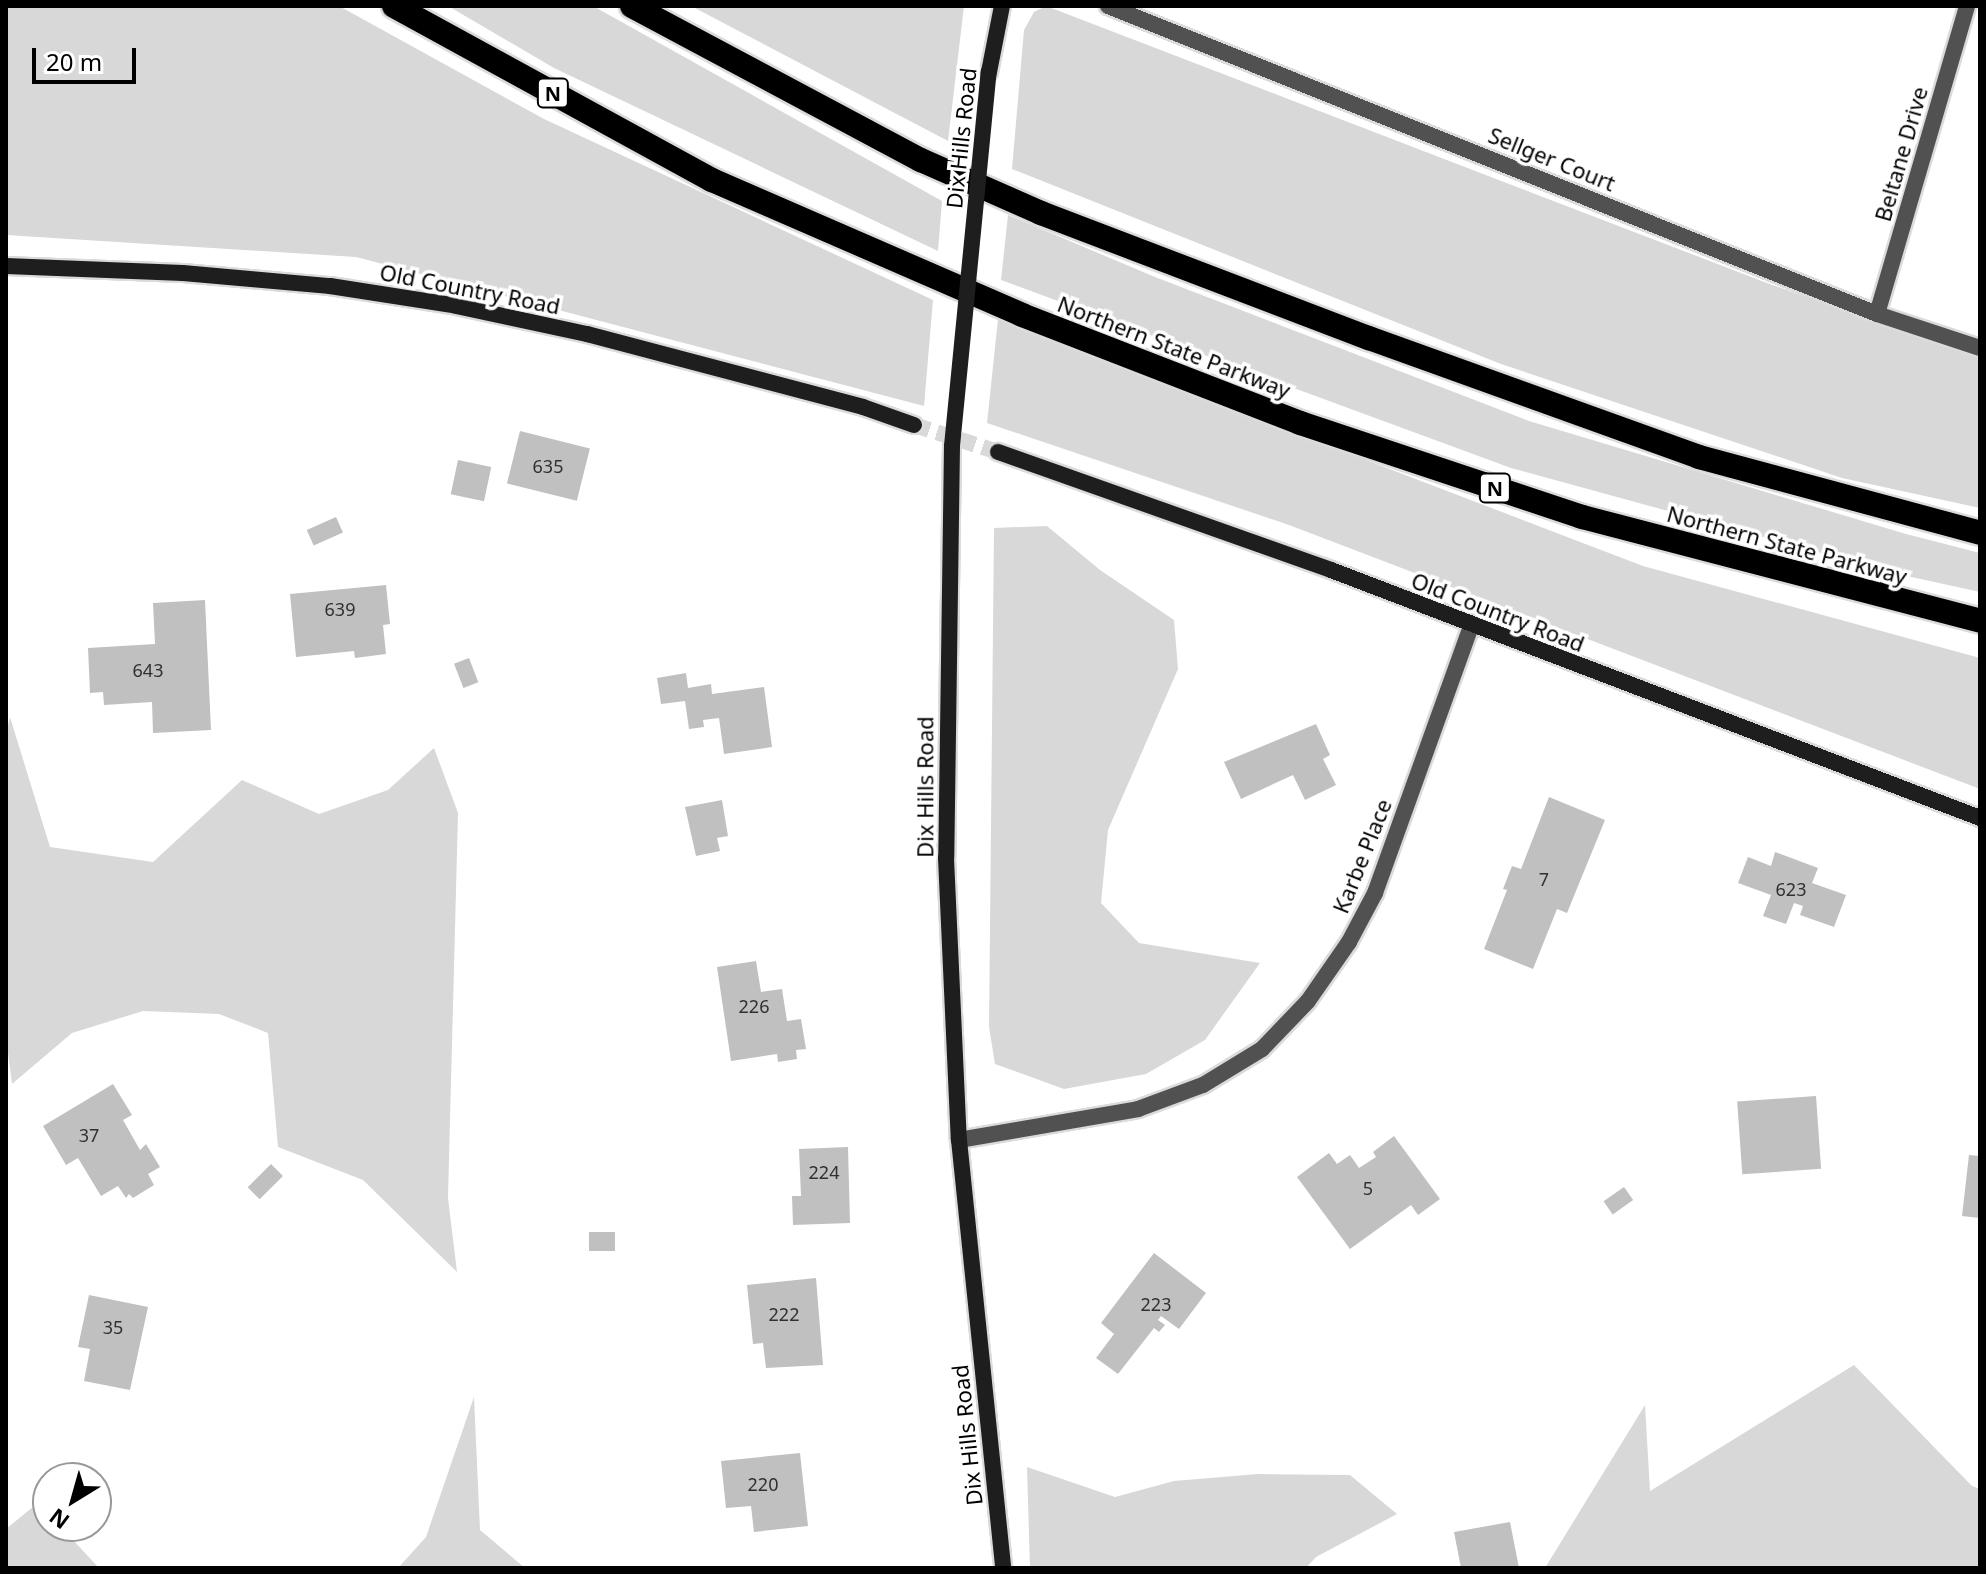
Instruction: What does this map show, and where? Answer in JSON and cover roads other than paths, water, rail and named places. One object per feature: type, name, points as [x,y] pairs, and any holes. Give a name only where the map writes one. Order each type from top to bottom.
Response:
[{"type":"highway","name":"Northern State Parkway","points":[[394,6],[712,180],[1022,315],[1285,418],[1582,517],[1980,621]]},
{"type":"highway","points":[[632,6],[921,160],[1041,213],[1369,338],[1699,457],[1980,533]]},
{"type":"main road","name":"Dix Hills Road","points":[[1002,6],[989,72],[952,446],[946,858],[959,1140],[1003,1568]]},
{"type":"main road","name":"Old Country Road","points":[[6,266],[183,273],[330,286],[457,306],[618,342],[863,407],[914,425]]},
{"type":"main road","name":"Old Country Road","points":[[998,452],[1318,565],[1980,818]]},
{"type":"street","name":"Sellger Court","points":[[1108,6],[1877,314],[1980,348]]},
{"type":"street","name":"Beltane Drive","points":[[1877,314],[1967,6]]},
{"type":"street","name":"Karbe Place","points":[[959,1140],[1138,1109],[1203,1085],[1262,1049],[1308,1001],[1349,942],[1375,893],[1471,626]]},
{"type":"tunnel","points":[[914,425],[998,452]]}]
